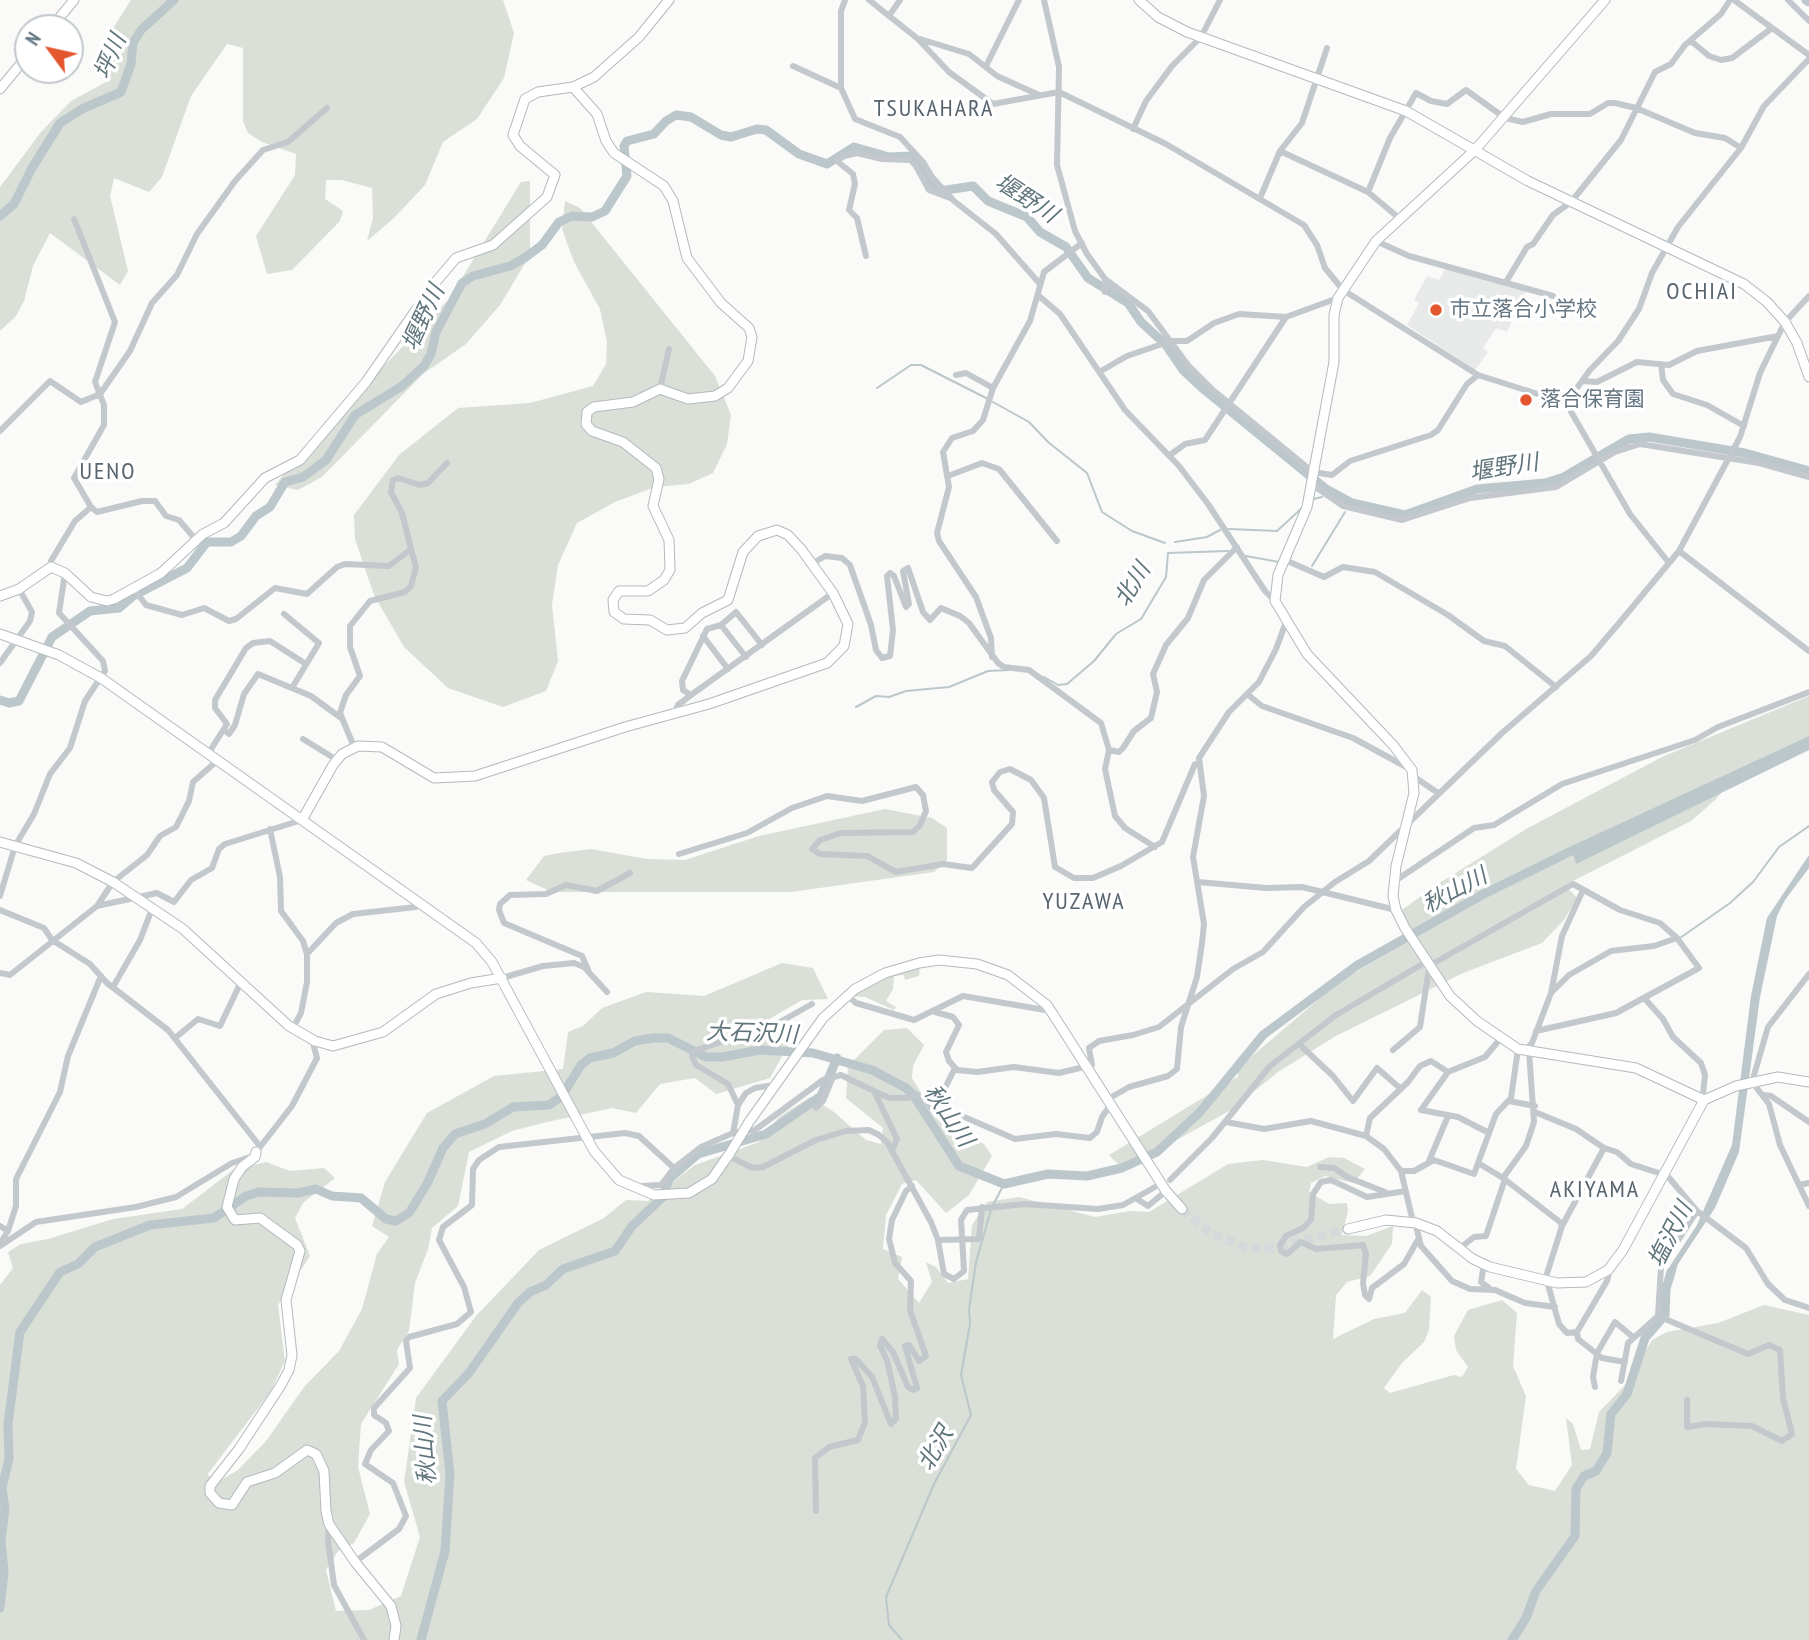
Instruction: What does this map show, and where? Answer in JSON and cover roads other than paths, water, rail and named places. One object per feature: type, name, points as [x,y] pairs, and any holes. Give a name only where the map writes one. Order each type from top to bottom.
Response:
[{"type":"street","points":[[62,14],[74,0]]},
{"type":"street","points":[[51,567],[65,573],[85,593],[99,600],[114,599],[135,592],[161,573],[196,540],[224,523],[265,478],[306,454],[366,382],[434,284],[456,258],[493,245],[541,206],[552,189],[555,175],[520,146],[513,135],[513,127],[521,106],[531,94],[573,87],[603,70],[639,37],[669,0]]},
{"type":"street","points":[[845,0],[841,11],[841,88],[855,119],[900,137],[915,151],[928,173],[950,197],[996,234],[1040,284]]},
{"type":"street","points":[[869,0],[918,39],[948,72],[993,104],[1059,92],[1133,129],[1304,225],[1317,245],[1325,268],[1340,294],[1478,375],[1566,403],[1635,523],[1669,563]]},
{"type":"street","points":[[889,16],[900,0]]},
{"type":"street","points":[[986,66],[1019,0]]},
{"type":"street","points":[[1044,0],[1054,36],[1059,92],[1055,150],[1057,165],[1082,243],[1105,279],[1148,311],[1188,365],[1343,506],[1402,520],[1470,498],[1556,487],[1615,452],[1640,444],[1730,456],[1809,477]]},
{"type":"street","points":[[1139,0],[1171,24],[1201,37],[1406,111],[1571,202],[1744,284],[1767,302],[1785,322],[1797,343],[1809,377]]},
{"type":"street","points":[[1133,129],[1146,101],[1172,66],[1201,37],[1220,0]]},
{"type":"street","points":[[1275,601],[1278,575],[1299,531],[1312,478],[1334,362],[1334,315],[1340,294],[1376,241],[1475,150],[1605,0]]},
{"type":"street","points":[[1506,282],[1527,247],[1534,244],[1553,215],[1571,202],[1621,140],[1655,72],[1671,64],[1732,0],[1809,57],[1764,106],[1741,148],[1678,228],[1652,273],[1639,309],[1618,341],[1581,381],[1566,403]]},
{"type":"street","points":[[1788,0],[1809,21]]},
{"type":"street","points":[[1691,41],[1715,60],[1726,59],[1748,47],[1772,28]]},
{"type":"street","points":[[918,39],[970,54],[997,76],[1039,96]]},
{"type":"street","points":[[1259,198],[1280,151],[1301,123],[1327,48]]},
{"type":"street","points":[[793,66],[841,88]]},
{"type":"street","points":[[0,89],[14,72]]},
{"type":"street","points":[[97,906],[157,892],[174,902],[191,880],[212,868],[219,849],[225,844],[302,820],[337,760],[354,747],[366,744],[382,747],[425,775],[457,779],[528,761],[827,663],[844,646],[848,624],[833,593],[813,563],[782,531],[766,531],[743,552],[728,600],[702,613],[685,628],[673,632],[646,618],[624,619],[616,614],[613,600],[619,591],[648,591],[668,574],[668,534],[653,506],[659,479],[653,463],[623,442],[592,431],[586,424],[586,416],[590,409],[633,402],[660,389],[698,400],[723,392],[748,361],[752,337],[749,328],[720,303],[687,258],[673,201],[664,186],[620,158],[606,141],[597,114],[573,87]]},
{"type":"street","points":[[1368,192],[1383,161],[1390,138],[1416,93],[1431,101],[1447,104],[1466,90],[1504,118],[1523,122],[1551,114],[1590,114],[1608,103],[1636,108],[1695,133],[1725,138],[1741,148]]},
{"type":"street","points":[[0,431],[50,381],[81,401],[100,394],[130,351],[152,303],[177,275],[197,234],[235,181],[263,150],[288,142],[327,108]]},
{"type":"street","points":[[1280,151],[1368,192],[1399,218]]},
{"type":"street","points":[[866,256],[857,218],[849,210],[855,184],[853,174],[837,161],[857,153],[882,159],[910,160],[916,166],[924,184],[933,193],[950,197]]},
{"type":"street","points":[[924,184],[928,173]]},
{"type":"street","points":[[75,219],[115,322],[95,382],[100,394],[104,425],[74,478],[97,512],[142,501],[155,501],[166,516],[179,520],[196,540]]},
{"type":"street","points":[[1376,241],[1409,256],[1553,296]]},
{"type":"street","points":[[992,658],[983,612],[965,576],[939,541],[937,533],[949,487],[943,452],[952,438],[973,430],[983,420],[993,387],[1030,321],[1044,272],[1082,243]]},
{"type":"street","points":[[1105,279],[1105,292]]},
{"type":"street","points":[[1101,371],[1127,356],[1161,344],[1187,341],[1214,323],[1238,314],[1286,317],[1340,294]]},
{"type":"street","points":[[1039,296],[1060,314],[1125,410],[1170,455],[1225,529],[1265,592],[1275,601],[1307,654],[1394,745],[1413,773],[1414,793],[1393,882],[1396,910],[1428,965],[1462,1008],[1500,1039],[1524,1050],[1636,1068],[1704,1097],[1750,1082],[1777,1077],[1809,1082]]},
{"type":"street","points":[[955,1068],[977,1072],[1014,1067],[1059,1073],[1088,1067],[1091,1065],[1088,1052],[1093,1045],[1149,1031],[1233,969],[1262,952],[1304,907],[1369,860],[1437,793],[1591,656],[1679,551],[1735,447],[1760,373],[1778,335],[1785,322],[1809,296]]},
{"type":"street","points":[[1170,455],[1185,444],[1205,440],[1286,317]]},
{"type":"street","points":[[1581,381],[1597,382],[1637,362],[1675,363],[1697,351],[1778,335]]},
{"type":"street","points":[[660,389],[669,349]]},
{"type":"street","points":[[1661,364],[1662,380],[1673,394],[1707,405],[1744,426]]},
{"type":"street","points":[[956,376],[966,373],[993,387]]},
{"type":"street","points":[[1312,478],[1332,475],[1350,461],[1431,435],[1438,430],[1466,384],[1478,375]]},
{"type":"street","points":[[354,747],[341,718],[342,704],[360,676],[350,647],[350,626],[370,601],[405,592],[411,586],[416,567],[402,513],[391,492],[393,480],[398,478],[420,485],[428,482],[447,463]]},
{"type":"street","points":[[948,476],[982,463],[999,470],[1057,541]]},
{"type":"street","points":[[51,567],[51,561],[75,521],[92,507]]},
{"type":"street","points":[[1109,750],[1119,752],[1134,731],[1151,718],[1157,692],[1153,674],[1160,656],[1188,618],[1205,580],[1237,547]]},
{"type":"street","points":[[135,592],[146,605],[182,615],[204,608],[229,621],[236,619],[275,588],[307,594],[337,567],[345,564],[389,566],[411,549]]},
{"type":"street","points":[[1679,551],[1809,652]]},
{"type":"street","points":[[813,563],[825,556],[842,558],[850,565],[871,625],[876,650],[883,658],[890,656],[893,630],[887,576],[890,573],[894,576],[903,605],[908,607],[903,573],[905,568],[912,571],[926,617],[933,620],[941,608],[960,615],[969,623],[992,658],[1004,667],[1020,666],[1039,676],[1101,723],[1109,750],[1105,769],[1115,816],[1125,828],[1155,847]]},
{"type":"street","points":[[1285,560],[1324,577],[1343,567],[1375,572],[1448,615],[1484,641],[1505,646],[1556,687]]},
{"type":"street","points":[[0,596],[19,589],[51,567]]},
{"type":"street","points":[[0,896],[15,846],[34,814],[50,774],[70,748],[85,701],[105,671],[103,661],[71,627],[59,608],[65,573]]},
{"type":"street","points":[[0,663],[26,629],[32,612],[19,589]]},
{"type":"street","points":[[675,712],[678,705],[691,695],[833,593]]},
{"type":"street","points":[[691,695],[683,690],[682,681],[709,627],[721,625],[736,612],[762,645]]},
{"type":"street","points":[[284,614],[318,643],[292,688]]},
{"type":"street","points":[[639,1191],[641,1186],[661,1185],[674,1168],[701,1147],[733,1133],[755,1130],[823,1080],[841,1075],[889,1098],[908,1098],[916,1094],[942,1115],[962,1116],[1015,1139],[1056,1134],[1085,1139],[1097,1132],[1110,1102],[1129,1087],[1168,1076],[1177,1069],[1181,1027],[1190,1001],[1202,943],[1203,923],[1193,857],[1204,796],[1199,758],[1228,712],[1247,694],[1268,666],[1286,622]]},
{"type":"street","points":[[721,625],[746,657]]},
{"type":"street","points":[[0,634],[53,653],[101,678],[476,943],[502,978],[586,1138],[608,1171],[639,1191],[675,1196],[700,1188],[712,1179],[774,1084],[823,1017],[847,995],[901,967],[939,960],[987,967],[1024,985],[1052,1012],[1166,1191],[1182,1209]]},
{"type":"street","points":[[703,636],[728,669]]},
{"type":"street","points":[[208,754],[227,721],[215,708],[215,700],[246,648],[261,641],[270,641],[306,664]]},
{"type":"street","points":[[224,730],[229,734],[235,726],[244,694],[258,674],[311,696],[341,718]]},
{"type":"street","points":[[1393,882],[1474,828],[1494,825],[1562,784],[1695,740],[1718,727],[1809,692]]},
{"type":"street","points":[[1247,694],[1262,706],[1353,738],[1413,773],[1437,793]]},
{"type":"street","points":[[303,739],[337,760]]},
{"type":"street","points":[[0,973],[10,975],[97,906],[113,882],[147,855],[160,836],[176,827],[189,801],[193,782],[218,760]]},
{"type":"street","points":[[678,855],[747,833],[792,808],[827,796],[862,801],[916,787],[923,795],[926,811],[920,825],[913,832],[841,833],[820,840],[812,849],[820,854],[867,856],[896,872],[943,864],[972,868],[1012,824],[1013,812],[995,790],[992,782],[995,776],[1007,769],[1018,771],[1031,780],[1044,798],[1050,818],[1055,867],[1068,876],[1093,878],[1155,847],[1166,837],[1195,764]]},
{"type":"street","points":[[270,829],[280,877],[281,911],[303,941],[307,954],[307,982],[301,1013],[293,1028]]},
{"type":"street","points":[[0,842],[76,863],[113,882],[183,929],[293,1028],[312,1039],[333,1046],[383,1032],[436,994],[471,983],[562,964],[575,963],[589,972],[607,992]]},
{"type":"street","points":[[589,972],[582,956],[504,923],[499,910],[500,904],[510,895],[546,894],[566,885],[597,891],[630,873]]},
{"type":"street","points":[[1198,882],[1266,888],[1302,887],[1396,910]]},
{"type":"street","points":[[1170,1180],[1226,1122],[1270,1066],[1336,1015],[1573,884],[1620,910],[1660,923],[1677,938],[1699,968],[1616,1013],[1536,1031]]},
{"type":"street","points":[[1429,1161],[1474,1174],[1496,1114],[1509,1101],[1515,1087],[1524,1050],[1536,1031],[1551,993],[1562,936],[1583,890]]},
{"type":"street","points":[[307,954],[336,923],[353,914],[416,907],[419,903]]},
{"type":"street","points":[[113,987],[140,940],[152,909]]},
{"type":"street","points":[[0,910],[44,928],[52,940],[90,964],[113,987],[136,1002],[175,1038],[258,1148]]},
{"type":"street","points":[[1551,993],[1569,975],[1602,955],[1621,948],[1661,944],[1677,938]]},
{"type":"street","points":[[1392,1050],[1420,1027],[1428,965]]},
{"type":"street","points":[[1750,1082],[1768,1027],[1809,974]]},
{"type":"street","points":[[0,1245],[16,1206],[16,1179],[60,1092],[71,1046],[88,1014],[88,1006],[101,976]]},
{"type":"street","points":[[175,1038],[198,1019],[220,1026],[241,982]]},
{"type":"street","points":[[847,995],[856,1003],[909,1020],[919,1020],[963,996],[1052,1012]]},
{"type":"street","points":[[1625,1362],[1605,1360],[1578,1339],[1577,1332],[1665,1174],[1704,1097],[1705,1075],[1701,1063],[1673,1037],[1663,1019],[1645,999]]},
{"type":"street","points":[[733,1133],[738,1105],[728,1083],[696,1065],[693,1054],[780,1022],[812,1004]]},
{"type":"street","points":[[935,1012],[953,1017],[959,1025],[946,1052],[955,1068]]},
{"type":"street","points":[[0,1245],[36,1222],[136,1207],[176,1197],[258,1148],[292,1106],[317,1058],[312,1039]]},
{"type":"street","points":[[1489,1133],[1458,1117],[1425,1113],[1420,1108],[1448,1072],[1485,1058],[1500,1039]]},
{"type":"street","points":[[1299,1044],[1353,1101],[1374,1069],[1401,1089]]},
{"type":"street","points":[[1460,1248],[1474,1237],[1486,1236],[1504,1178],[1531,1136],[1535,1109],[1524,1050]]},
{"type":"street","points":[[1366,1136],[1370,1118],[1428,1061],[1448,1072]]},
{"type":"street","points":[[931,1108],[940,1098],[955,1068]]},
{"type":"street","points":[[816,1108],[823,1101],[832,1079]]},
{"type":"street","points":[[1750,1082],[1764,1096],[1780,1145],[1809,1206]]},
{"type":"street","points":[[738,1105],[755,1088],[774,1084]]},
{"type":"street","points":[[874,1091],[897,1139],[892,1150]]},
{"type":"street","points":[[1691,1093],[1696,1106],[1691,1121]]},
{"type":"street","points":[[1764,1096],[1770,1096],[1809,1122]]},
{"type":"street","points":[[1509,1101],[1535,1109],[1576,1129],[1604,1148],[1617,1152],[1631,1164],[1665,1174],[1698,1212],[1746,1248],[1768,1284],[1785,1300],[1809,1308]]},
{"type":"street","points":[[1401,1171],[1414,1171],[1429,1161],[1448,1116]]},
{"type":"street","points":[[1226,1122],[1264,1129],[1311,1121],[1366,1136],[1384,1149],[1401,1171],[1419,1238],[1427,1254],[1452,1281],[1470,1289],[1490,1289]]},
{"type":"street","points":[[729,1154],[753,1168],[763,1167],[816,1140],[860,1129],[880,1135],[892,1150],[912,1186],[938,1240],[944,1274],[954,1279],[964,1271],[963,1215],[967,1210],[1025,1204],[1098,1209],[1137,1199],[1155,1187]]},
{"type":"street","points":[[355,1562],[399,1529],[406,1516],[393,1483],[365,1464],[365,1458],[389,1431],[386,1423],[374,1415],[374,1408],[410,1368],[406,1341],[409,1337],[457,1324],[471,1312],[464,1287],[439,1240],[443,1227],[472,1205],[473,1169],[487,1152],[499,1147],[634,1134],[674,1168]]},
{"type":"street","points":[[258,1148],[255,1157],[242,1167],[234,1179],[227,1207],[232,1217],[239,1221],[253,1216],[260,1218],[297,1245],[300,1251],[286,1300],[292,1355],[289,1370],[281,1385],[239,1449],[210,1486],[210,1493],[219,1503],[232,1505],[247,1482],[267,1477],[299,1453],[312,1450],[320,1457],[324,1471],[334,1585],[362,1639]]},
{"type":"street","points":[[1577,1332],[1563,1331],[1546,1281],[1562,1226],[1604,1148]]},
{"type":"street","points":[[1478,1163],[1504,1178],[1562,1226]]},
{"type":"street","points":[[1320,1167],[1334,1168],[1347,1177],[1385,1192]]},
{"type":"street","points":[[1406,1191],[1367,1196],[1331,1181],[1321,1182],[1313,1194],[1311,1220],[1298,1231],[1286,1236],[1280,1245],[1281,1251],[1287,1254],[1301,1242],[1316,1249],[1363,1245],[1366,1254],[1363,1283],[1365,1295],[1369,1298],[1372,1288],[1404,1264],[1419,1238]]},
{"type":"street","points":[[1799,1185],[1809,1183]]},
{"type":"street","points":[[817,1511],[815,1458],[829,1447],[858,1440],[865,1422],[863,1386],[851,1359],[856,1359],[872,1377],[891,1424],[896,1419],[895,1397],[887,1360],[880,1346],[882,1339],[893,1352],[908,1387],[913,1390],[917,1388],[905,1346],[909,1345],[919,1361],[926,1356],[910,1310],[911,1281],[895,1263],[889,1238],[892,1220],[905,1192],[912,1186]]},
{"type":"street","points":[[1137,1199],[1148,1206],[1166,1191]]},
{"type":"street","points":[[938,1240],[979,1239],[989,1206]]},
{"type":"street","points":[[1621,1381],[1628,1343],[1658,1316],[1661,1267],[1698,1212]]},
{"type":"street","points":[[1349,1229],[1386,1220],[1414,1222],[1437,1231],[1484,1264],[1546,1281],[1577,1284],[1595,1279],[1611,1267]]},
{"type":"street","points":[[0,1226],[8,1231]]},
{"type":"street","points":[[1484,1264],[1481,1282],[1490,1289],[1525,1304],[1555,1307]]},
{"type":"street","points":[[1658,1316],[1748,1354],[1769,1345],[1780,1350],[1783,1398],[1792,1434],[1782,1441],[1752,1426],[1706,1423],[1687,1427],[1687,1400]]},
{"type":"street","points":[[1595,1387],[1593,1377],[1597,1353],[1615,1322],[1633,1336]]},
{"type":"street","points":[[329,1524],[355,1562],[391,1606],[396,1626],[394,1640]]},
{"type":"waterway","name":"坪川","points":[[0,216],[14,204],[32,168],[60,123],[82,109],[121,92],[131,64],[133,43],[141,30],[174,0]]},
{"type":"waterway","name":"堰野川","points":[[0,700],[9,703],[19,701],[52,637],[90,611],[119,608],[133,596],[187,568],[207,542],[231,542],[241,536],[256,516],[270,507],[285,482],[303,477],[326,460],[355,415],[402,386],[424,366],[431,354],[436,332],[462,283],[473,276],[510,266],[526,257],[542,245],[559,222],[572,216],[592,217],[605,211],[627,176],[624,146],[627,141],[654,134],[676,115],[691,117],[721,135],[731,137],[757,129],[766,130],[799,154],[827,164],[854,147],[889,157],[912,156],[929,184],[939,191],[973,186],[988,201],[1027,217],[1040,232],[1066,247],[1088,278],[1128,303],[1141,322],[1166,345],[1183,370],[1201,387],[1326,489],[1352,503],[1405,515],[1477,489],[1545,483],[1564,477],[1629,439],[1649,437],[1745,453],[1809,471]]},
{"type":"waterway","points":[[877,388],[911,365],[921,365],[986,398]]},
{"type":"waterway","points":[[993,402],[1029,422],[1048,442],[1087,473],[1102,512],[1132,531],[1165,543]]},
{"type":"waterway","points":[[1313,499],[1322,497]]},
{"type":"waterway","points":[[1229,529],[1277,531],[1302,508]]},
{"type":"waterway","name":"北川","points":[[1312,566],[1345,512]]},
{"type":"waterway","points":[[1175,542],[1207,537],[1220,530]]},
{"type":"waterway","name":"北川","points":[[1044,677],[1058,685],[1067,684],[1094,661],[1116,634],[1141,619],[1166,577],[1168,553],[1228,551]]},
{"type":"waterway","name":"北川","points":[[1246,556],[1279,562]]},
{"type":"waterway","name":"北川","points":[[856,707],[876,696],[889,697],[906,691],[949,687],[988,671],[1009,670]]},
{"type":"waterway","name":"大石沢川","points":[[0,1608],[4,1572],[1,1540],[5,1509],[2,1488],[9,1459],[8,1424],[20,1332],[60,1272],[78,1264],[95,1247],[150,1225],[214,1218],[246,1196],[259,1192],[298,1193],[316,1189],[332,1196],[361,1198],[386,1219],[396,1221],[409,1213],[427,1184],[443,1148],[455,1134],[485,1124],[513,1107],[549,1105],[562,1096],[581,1065],[590,1058],[613,1053],[635,1041],[653,1038],[668,1038],[706,1057],[760,1050],[813,1053],[872,1070],[906,1088],[914,1096],[959,1166],[1004,1184],[1048,1174],[1087,1176],[1122,1168],[1157,1152],[1200,1112],[1263,1035],[1356,966],[1482,895],[1809,741]]},
{"type":"waterway","points":[[1680,938],[1730,903],[1753,882],[1779,847],[1809,826]]},
{"type":"waterway","name":"秋山川","points":[[421,1640],[445,1551],[450,1474],[442,1401],[469,1373],[518,1303],[530,1292],[546,1285],[563,1269],[615,1251],[632,1226],[663,1197],[669,1179],[698,1154],[766,1134],[821,1096],[837,1058]]},
{"type":"waterway","name":"北沢","points":[[993,1205],[1004,1184]]},
{"type":"waterway","name":"北沢","points":[[902,1640],[889,1625],[886,1597],[934,1484],[971,1415],[961,1375],[970,1324],[969,1309],[976,1262],[991,1210]]},
{"type":"waterway","name":"塩沢川","points":[[1512,1640],[1526,1618],[1536,1591],[1575,1536],[1576,1489],[1584,1476],[1596,1471],[1607,1453],[1611,1414],[1627,1394],[1645,1338],[1665,1315],[1666,1289],[1671,1272]]},
{"type":"tunnel","points":[[1182,1209],[1210,1233],[1248,1248],[1273,1248],[1348,1229]]},
{"type":"place","name":"市立落合小学校","points":[[1436,310]]},
{"type":"place","name":"落合保育園","points":[[1526,400]]},
{"type":"district","name":"TSUKAHARA","points":[[934,109]]},
{"type":"district","name":"OCHIAI","points":[[1702,292]]},
{"type":"district","name":"UENO","points":[[108,472]]},
{"type":"district","name":"YUZAWA","points":[[1084,902]]},
{"type":"district","name":"AKIYAMA","points":[[1595,1190]]}]
